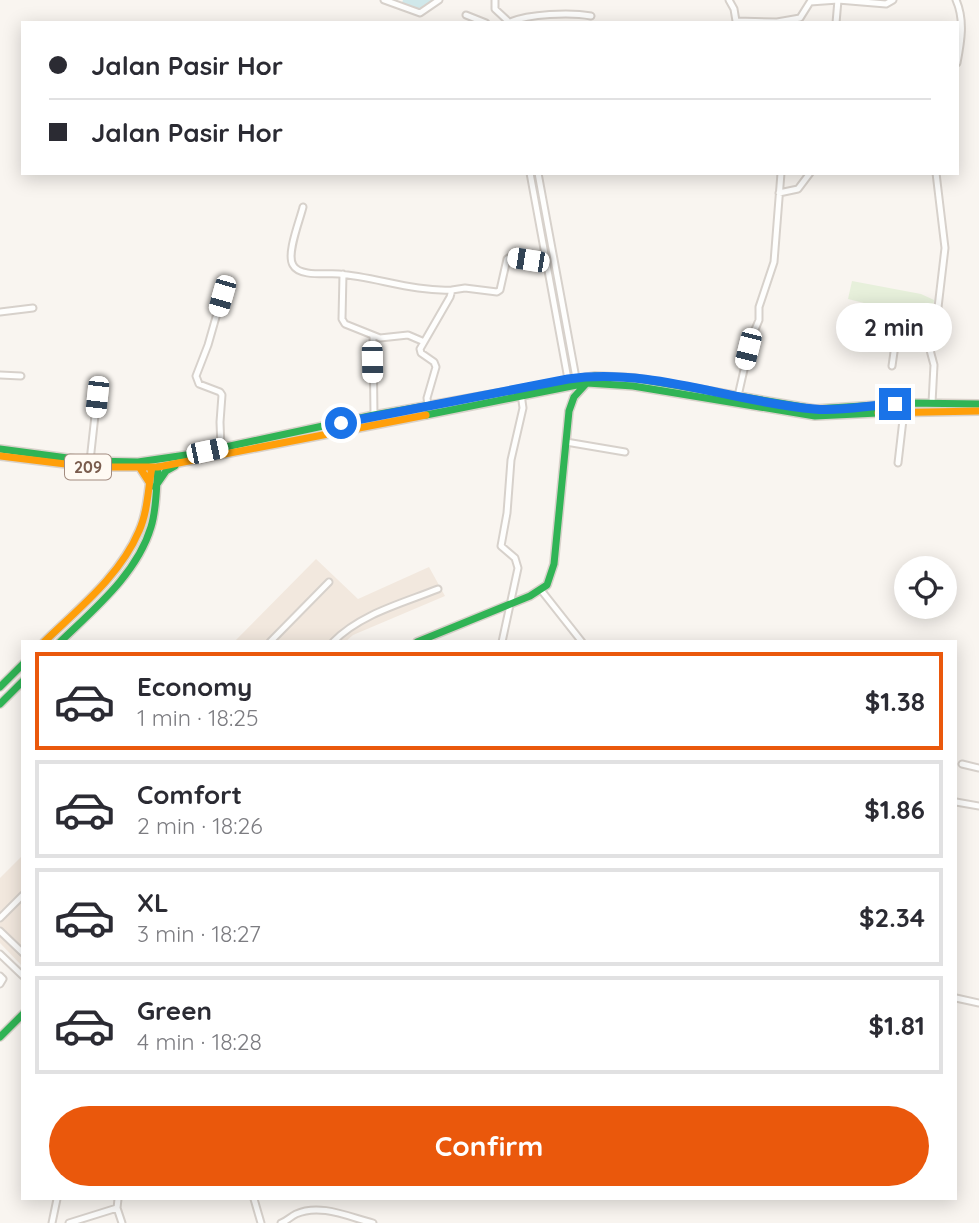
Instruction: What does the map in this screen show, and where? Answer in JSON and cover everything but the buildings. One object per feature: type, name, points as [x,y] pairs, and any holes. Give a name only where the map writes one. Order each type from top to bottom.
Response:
[{"type":"main road","name":"209","points":[[0,449],[90,461],[138,462],[572,378],[634,378],[815,410],[932,403],[979,404]]},
{"type":"main road","name":"209","points":[[0,456],[90,467],[155,467],[587,383],[633,386],[815,416],[904,411],[979,411]]},
{"type":"main road","points":[[569,411],[574,397],[587,383]]},
{"type":"main road","points":[[422,640],[509,605],[547,585],[553,572],[569,411],[567,395],[557,387]]},
{"type":"main road","points":[[152,484],[177,464]]},
{"type":"main road","points":[[46,640],[92,594],[127,552],[143,518],[155,467]]},
{"type":"main road","points":[[62,640],[118,581],[142,548],[152,525],[152,484],[140,468]]},
{"type":"main road","points":[[0,688],[21,666]]},
{"type":"main road","points":[[0,704],[21,683]]},
{"type":"main road","points":[[0,1037],[21,1016]]},
{"type":"street","points":[[384,0],[420,13],[439,0]]},
{"type":"street","points":[[495,0],[495,9],[509,21]]},
{"type":"street","points":[[729,0],[736,20],[756,21]]},
{"type":"street","points":[[836,21],[838,0]]},
{"type":"street","points":[[783,21],[800,18],[810,2],[838,0],[886,4],[893,0]]},
{"type":"street","points":[[956,0],[960,9],[962,32],[959,51]]},
{"type":"street","points":[[466,15],[481,21]]},
{"type":"street","points":[[513,21],[556,15],[591,16]]},
{"type":"street","points":[[530,175],[572,378]]},
{"type":"street","points":[[538,175],[572,378]]},
{"type":"street","points":[[738,396],[751,339],[759,320],[759,307],[774,262],[781,175]]},
{"type":"street","points":[[779,193],[798,189],[808,175]]},
{"type":"street","points":[[932,403],[934,376],[930,350],[945,248],[936,175]]},
{"type":"street","points":[[303,207],[290,257],[299,271],[343,274],[432,289],[465,288],[497,292],[500,290],[510,257],[547,263]]},
{"type":"street","points":[[343,274],[344,321],[348,326],[373,336],[391,338],[408,335],[422,341]]},
{"type":"street","points":[[428,405],[427,398],[436,367],[430,358],[421,353],[422,341],[444,308],[452,290]]},
{"type":"street","points":[[221,448],[222,395],[199,384],[196,376],[222,296]]},
{"type":"street","points":[[0,312],[33,308]]},
{"type":"street","points":[[864,323],[932,338]]},
{"type":"street","points":[[892,366],[897,331]]},
{"type":"street","points":[[373,336],[374,415]]},
{"type":"street","points":[[0,375],[21,376]]},
{"type":"street","points":[[502,640],[518,568],[515,558],[501,546],[508,513],[510,460],[523,408],[521,394]]},
{"type":"street","points":[[90,461],[97,397]]},
{"type":"street","points":[[898,463],[904,411]]},
{"type":"street","points":[[566,442],[625,452]]},
{"type":"street","points":[[272,640],[329,582]]},
{"type":"street","points":[[335,640],[346,629],[363,620],[438,589]]},
{"type":"street","points":[[541,590],[580,640]]},
{"type":"street","points":[[962,764],[979,768]]},
{"type":"street","points":[[957,802],[979,806]]},
{"type":"street","points":[[0,918],[21,897]]},
{"type":"street","points":[[0,931],[21,951]]},
{"type":"street","points":[[0,954],[21,974]]},
{"type":"street","points":[[0,976],[3,979],[0,984]]},
{"type":"street","points":[[957,998],[979,1003]]},
{"type":"street","points":[[52,1223],[57,1200]]},
{"type":"street","points":[[118,1200],[117,1209],[122,1223]]},
{"type":"street","points":[[254,1200],[261,1223]]},
{"type":"street","points":[[69,1223],[117,1209]]},
{"type":"street","points":[[281,1223],[295,1214],[312,1211],[339,1213],[373,1223]]},
{"type":"shaded area","points":[[316,559],[358,599],[429,567],[445,596],[353,635],[347,640],[236,640]]},
{"type":"shaded area","points":[[21,857],[21,965],[0,943],[0,878]]},
{"type":"green space","points":[[852,281],[921,294],[934,300],[931,327],[927,336],[865,320],[868,304],[848,299]]},
{"type":"water","points":[[403,0],[434,0],[417,11],[401,5]]},
{"type":"traffic: fast","points":[[0,449],[90,461],[138,462],[193,454],[374,415],[595,376],[633,378],[815,409],[909,403],[979,404]]},
{"type":"traffic: fast","points":[[426,415],[587,383],[633,386],[815,416],[878,413]]},
{"type":"traffic: fast","points":[[569,411],[574,397],[585,385]]},
{"type":"traffic: fast","points":[[422,640],[530,596],[547,585],[554,564],[569,411]]},
{"type":"traffic: fast","points":[[155,487],[166,471],[175,466]]},
{"type":"traffic: fast","points":[[62,640],[113,590],[136,560],[153,520],[158,467]]},
{"type":"traffic: fast","points":[[0,687],[21,666]]},
{"type":"traffic: fast","points":[[0,704],[21,683]]},
{"type":"traffic: fast","points":[[0,1037],[21,1016]]},
{"type":"traffic: slow","points":[[878,413],[979,411]]},
{"type":"traffic: slow","points":[[0,456],[90,467],[158,467],[426,415]]},
{"type":"traffic: slow","points":[[46,640],[110,577],[131,547],[144,516],[152,467]]},
{"type":"traffic: slow","points":[[140,468],[149,482]]},
{"type":"route","points":[[341,423],[595,376],[634,378],[815,410],[895,404]]}]
